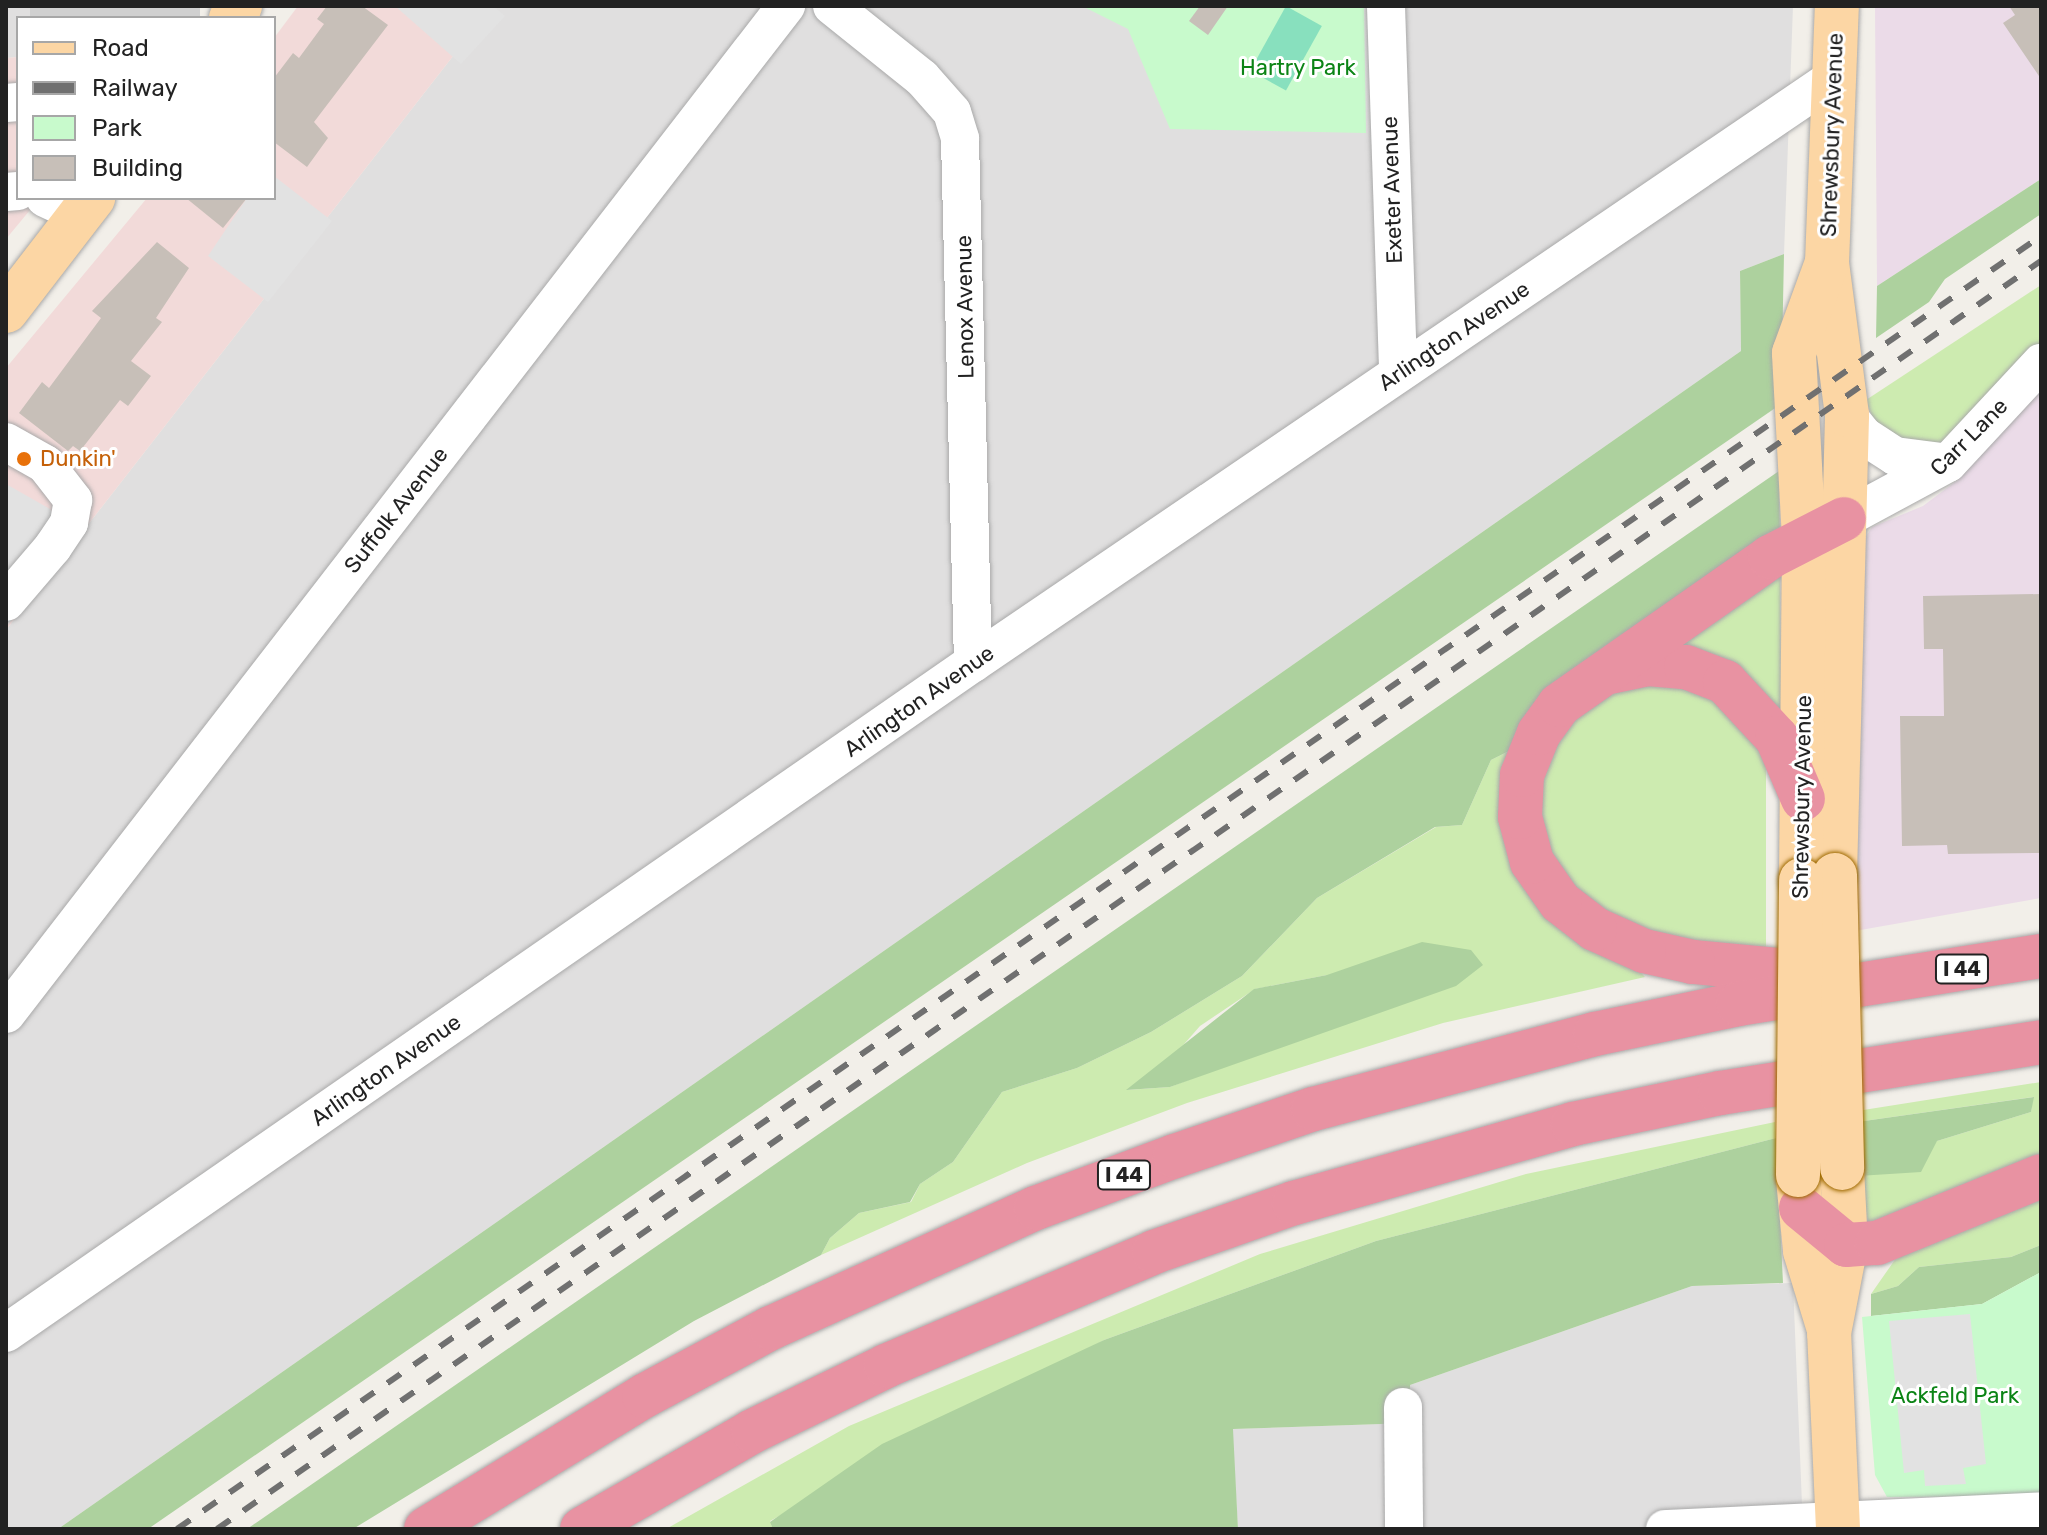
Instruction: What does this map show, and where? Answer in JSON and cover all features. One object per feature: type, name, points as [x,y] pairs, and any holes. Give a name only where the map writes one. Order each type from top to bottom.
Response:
[{"type":"highway","points":[[1844,519],[1804,539],[1559,705],[1539,733],[1522,775],[1520,817],[1532,862],[1560,902],[1595,929],[1644,951],[1693,962],[1882,980]]},
{"type":"highway","points":[[1603,673],[1648,664],[1686,667],[1725,682],[1777,738],[1803,799]]},
{"type":"highway","name":"I 44","points":[[426,1529],[644,1396],[771,1328],[1106,1182],[1313,1109],[1455,1070],[1738,1004],[2041,956]]},
{"type":"highway","points":[[582,1529],[753,1431],[886,1366],[1140,1257],[1294,1203],[1603,1118],[2041,1042]]},
{"type":"highway","points":[[1800,1192],[1846,1245],[1905,1234],[2041,1176]]},
{"type":"main road","name":"Shrewsbury Avenue","points":[[1829,1333],[1805,1251],[1800,1192],[1818,877],[1844,519],[1847,415],[1827,263],[1837,6]]},
{"type":"main road","points":[[8,305],[38,200]]},
{"type":"main road","name":"Shrewsbury Avenue","points":[[1827,263],[1794,353],[1804,539],[1803,799],[1818,877],[1846,1245],[1829,1333],[1838,1525]]},
{"type":"street","name":"Suffolk Avenue","points":[[6,1014],[786,6]]},
{"type":"street","name":"Lenox Avenue","points":[[832,6],[922,78],[952,112],[960,139],[973,663]]},
{"type":"street","name":"Exeter Avenue","points":[[1386,6],[1398,373]]},
{"type":"street","name":"Arlington Avenue","points":[[6,1333],[973,663],[1836,76]]},
{"type":"street","name":"Carr Lane","points":[[1844,519],[1948,463],[2041,363]]},
{"type":"street","points":[[1847,415],[1864,436],[1895,456],[1948,463]]},
{"type":"street","points":[[6,442],[45,464],[73,500],[69,523],[6,602]]},
{"type":"street","points":[[1403,1407],[1404,1529]]},
{"type":"street","points":[[1665,1529],[1838,1525],[2041,1511]]},
{"type":"shaded area","points":[[6,6],[30,6],[31,16],[16,16],[16,57],[6,58]]},
{"type":"shaded area","points":[[30,6],[200,6],[200,16],[30,16]]},
{"type":"shaded area","points":[[298,6],[492,6],[6,630],[6,368],[145,200],[276,200],[276,35]]},
{"type":"shaded area","points":[[395,6],[493,6],[505,16],[461,64]]},
{"type":"shaded area","points":[[492,6],[1793,6],[1784,254],[1740,271],[1741,351],[58,1529],[6,1529],[6,630]]},
{"type":"shaded area","points":[[1875,6],[2041,6],[2041,179],[1877,286]]},
{"type":"shaded area","points":[[16,57],[16,200],[38,200],[6,239],[6,58]]},
{"type":"shaded area","points":[[276,178],[332,221],[268,302],[208,256],[246,200],[276,200]]},
{"type":"shaded area","points":[[2041,378],[2041,898],[1855,931],[1859,548],[1872,527],[1923,506],[1959,479]]},
{"type":"shaded area","points":[[6,484],[50,509],[72,544],[6,627]]},
{"type":"shaded area","points":[[1793,1283],[1803,1529],[1238,1529],[1232,1429],[1410,1423],[1410,1385],[1692,1286]]},
{"type":"shaded area","points":[[1970,1314],[1986,1464],[1963,1468],[1966,1484],[1925,1486],[1924,1470],[1904,1473],[1889,1321]]},
{"type":"green space","name":"Hartry Park","points":[[1082,6],[1364,6],[1366,133],[1170,129],[1128,29]]},
{"type":"green space","points":[[1286,6],[1322,26],[1286,91],[1250,71]]},
{"type":"green space","points":[[2041,179],[2041,214],[1945,279],[1929,302],[1876,338],[1877,286]]},
{"type":"green space","points":[[1784,254],[1781,404],[148,1529],[58,1529],[1741,351],[1740,271]]},
{"type":"green space","points":[[2041,285],[2041,342],[1944,443],[1903,444],[1874,422],[1866,400]]},
{"type":"green space","points":[[1779,471],[1780,537],[1517,747],[1491,760],[1462,825],[1435,827],[1317,898],[1242,976],[1151,1032],[1077,1068],[1002,1092],[953,1162],[920,1184],[910,1202],[859,1213],[830,1238],[821,1255],[694,1321],[353,1529],[247,1529]]},
{"type":"green space","points":[[1780,567],[1781,720],[1673,653]]},
{"type":"green space","points":[[1669,678],[1741,710],[1766,761],[1766,951],[1705,953],[1615,922],[1559,875],[1542,834],[1537,793],[1565,724],[1634,679]]},
{"type":"green space","points":[[1517,747],[1507,828],[1645,977],[1443,1023],[1187,1103],[1027,1163],[821,1255],[830,1238],[859,1213],[911,1202],[920,1184],[953,1162],[1002,1092],[1077,1068],[1151,1032],[1242,976],[1317,898],[1436,827],[1462,825],[1491,760]],"holes":[[[1327,975],[1258,1053],[1170,1087],[1127,1090],[1171,1059],[1200,1026],[1255,989]]]},
{"type":"green space","points":[[1422,942],[1471,950],[1483,965],[1456,986],[1170,1087],[1126,1090],[1254,989],[1327,975]]},
{"type":"green space","points":[[2041,1082],[2041,1162],[1884,1225],[1868,1221],[1858,1176],[1937,1141],[2031,1112],[2033,1097],[1857,1122],[1857,1111]]},
{"type":"green space","points":[[2034,1097],[2031,1112],[1937,1141],[1921,1172],[1858,1176],[1857,1122]]},
{"type":"green space","points":[[1775,1122],[1776,1138],[1376,1241],[1104,1340],[770,1521],[773,1529],[666,1529],[849,1426],[1260,1254],[1526,1174]]},
{"type":"green space","points":[[1776,1138],[1783,1283],[1692,1286],[1410,1385],[1411,1423],[1233,1429],[1238,1529],[773,1529],[770,1522],[882,1444],[1104,1340],[1376,1241]]},
{"type":"green space","points":[[2041,1188],[2041,1245],[2011,1257],[1919,1267],[1898,1286],[1871,1294],[1901,1251]]},
{"type":"green space","points":[[2041,1245],[2041,1272],[1982,1304],[1871,1316],[1871,1294],[1898,1286],[1919,1267],[2011,1257]]},
{"type":"green space","name":"Ackfeld Park","points":[[2041,1272],[2041,1496],[1887,1497],[1875,1475],[1862,1317],[1982,1304]]},
{"type":"building","points":[[327,6],[362,6],[388,25],[314,122],[328,138],[307,167],[276,144],[276,75],[293,53],[299,58],[324,24],[317,19]]},
{"type":"building","points":[[1200,6],[1228,6],[1208,35],[1189,21]]},
{"type":"building","points":[[2009,6],[2041,6],[2041,79],[2003,23],[2015,15]]},
{"type":"building","points":[[188,200],[245,200],[223,228]]},
{"type":"building","points":[[157,242],[189,268],[156,318],[162,322],[131,361],[151,376],[128,406],[120,400],[80,451],[73,446],[68,451],[19,413],[42,382],[49,388],[101,318],[92,311]]},
{"type":"building","points":[[2041,594],[2041,853],[1948,854],[1947,845],[1902,846],[1900,716],[1944,716],[1943,649],[1924,649],[1923,596]]},
{"type":"railway","points":[[177,1529],[2041,236]]},
{"type":"railway","points":[[217,1529],[2041,261]]},
{"type":"place","name":"Dunkin'","points":[[24,459]]}]
